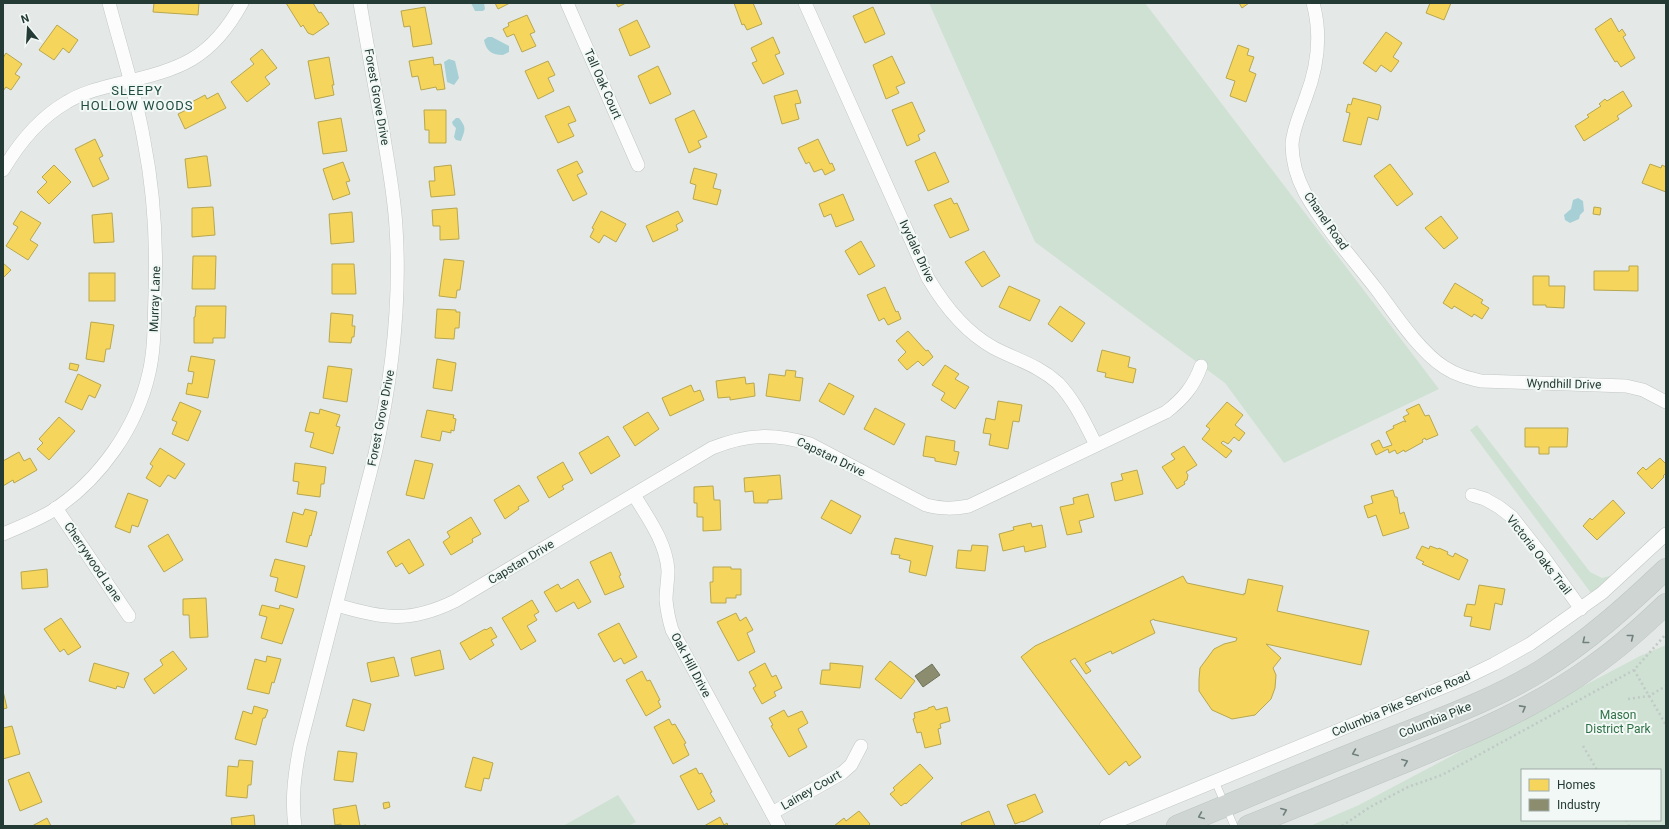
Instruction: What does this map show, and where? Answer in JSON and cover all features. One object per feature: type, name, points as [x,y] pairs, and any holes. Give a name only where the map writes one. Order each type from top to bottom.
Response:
[{"type":"main road","name":"Columbia Pike","points":[[1177,826],[1450,715],[1509,688],[1541,671],[1579,645],[1623,610],[1666,569]]},
{"type":"main road","points":[[1248,826],[1462,738],[1515,713],[1594,666],[1640,629],[1666,604]]},
{"type":"street","name":"Murray Lane","points":[[3,534],[28,524],[56,508],[78,491],[98,470],[116,448],[132,420],[142,396],[152,360],[154,335],[156,230],[152,187],[144,140],[109,3]]},
{"type":"street","points":[[3,170],[17,147],[35,126],[49,113],[67,102],[87,93],[177,68],[195,58],[224,32],[242,3]]},
{"type":"street","name":"Forest Grove Drive","points":[[295,826],[293,794],[295,770],[385,409],[395,334],[397,280],[396,226],[391,178],[360,3]]},
{"type":"street","name":"Tall Oak Court","points":[[567,3],[638,165]]},
{"type":"street","name":"Ivydale Drive","points":[[805,3],[928,278],[942,301],[956,319],[974,335],[993,347],[1033,365],[1058,383],[1072,400],[1082,416],[1096,445]]},
{"type":"street","name":"Chanel Road","points":[[1313,3],[1319,37],[1318,59],[1313,80],[1294,132],[1292,143],[1294,162],[1299,180],[1305,193],[1328,227],[1410,333],[1430,356],[1444,367],[1460,376]]},
{"type":"street","name":"Capstan Drive","points":[[337,605],[384,617],[416,616],[439,609],[455,601],[712,448],[730,441],[752,437],[773,436],[810,444],[926,505],[940,509],[955,509],[969,506],[1166,412],[1179,402],[1190,389],[1201,366]]},
{"type":"street","name":"Wyndhill Drive","points":[[1460,376],[1481,381],[1495,382],[1626,386],[1643,390],[1666,402]]},
{"type":"street","name":"Oak Hill Drive","points":[[634,495],[649,519],[665,553],[668,569],[666,600],[672,630],[779,826]]},
{"type":"street","name":"Victoria Oaks Trail","points":[[1472,495],[1485,499],[1499,506],[1512,517],[1545,559],[1581,609]]},
{"type":"street","name":"Cherrywood Lane","points":[[56,508],[129,616]]},
{"type":"street","name":"Columbia Pike Service Road","points":[[1106,826],[1463,679],[1494,664],[1530,644],[1581,609],[1602,593],[1666,534]]},
{"type":"street","name":"Lainey Court","points":[[772,813],[842,773],[851,764],[861,746]]},
{"type":"lane","points":[[1215,781],[1234,826]]},
{"type":"path","points":[[1634,670],[1666,725]]},
{"type":"path","points":[[1628,699],[1649,696],[1666,686]]},
{"type":"path","points":[[1583,746],[1596,769]]},
{"type":"path","points":[[1342,826],[1370,807],[1408,787],[1442,775]]},
{"type":"green space","points":[[929,3],[1145,3],[1439,389],[1284,463],[1225,383],[1035,242]]},
{"type":"green space","points":[[1477,425],[1590,572],[1602,578],[1613,575],[1591,593],[1470,430]]},
{"type":"green space","name":"Mason District Park","points":[[1666,645],[1666,826],[1310,826],[1359,805],[1640,656]]},
{"type":"green space","points":[[618,795],[636,822],[628,826],[563,826]]},
{"type":"water","points":[[471,3],[484,3],[485,9],[483,11],[475,11]]},
{"type":"water","points":[[488,37],[492,37],[509,46],[509,52],[503,55],[490,52],[486,47],[484,40]]},
{"type":"water","points":[[449,59],[455,61],[459,78],[454,85],[447,82],[444,62]]},
{"type":"water","points":[[456,118],[459,118],[464,127],[461,141],[456,140],[454,137],[456,128],[452,122]]},
{"type":"water","points":[[1578,198],[1583,201],[1584,211],[1580,215],[1579,219],[1570,223],[1565,220],[1564,215],[1571,209],[1573,200]]},
{"type":"building: Homes","points":[[154,3],[199,3],[198,15],[153,12]]},
{"type":"building: Homes","points":[[286,3],[313,3],[319,13],[321,12],[329,24],[313,35],[308,33],[303,25],[301,27]]},
{"type":"building: Homes","points":[[495,3],[510,3],[498,9]]},
{"type":"building: Homes","points":[[616,3],[626,3],[618,7]]},
{"type":"building: Homes","points":[[734,3],[753,3],[762,24],[747,30],[744,24],[742,25]]},
{"type":"building: Homes","points":[[1239,3],[1249,3],[1242,8]]},
{"type":"building: Homes","points":[[1430,3],[1451,3],[1444,20],[1426,13]]},
{"type":"building: Homes","points":[[425,7],[432,44],[413,47],[410,26],[404,27],[401,11]]},
{"type":"building: Homes","points":[[873,7],[885,34],[865,43],[853,16]]},
{"type":"building: Homes","points":[[527,15],[535,32],[530,34],[536,46],[522,52],[514,34],[507,37],[503,29],[509,26],[508,23]]},
{"type":"building: Homes","points":[[1611,18],[1619,32],[1622,29],[1626,35],[1623,37],[1635,58],[1621,67],[1617,61],[1615,62],[1595,29]]},
{"type":"building: Homes","points":[[637,20],[650,47],[630,56],[619,29]]},
{"type":"building: Homes","points":[[57,25],[78,40],[69,53],[63,48],[54,60],[39,50]]},
{"type":"building: Homes","points":[[1386,32],[1402,43],[1393,57],[1399,61],[1391,72],[1381,65],[1376,72],[1363,63]]},
{"type":"building: Homes","points":[[773,37],[780,53],[775,55],[784,74],[763,84],[752,63],[757,61],[751,48]]},
{"type":"building: Homes","points":[[1238,45],[1249,49],[1247,55],[1254,57],[1249,71],[1256,74],[1246,102],[1230,96],[1235,81],[1226,78]]},
{"type":"building: Homes","points":[[262,49],[277,68],[265,77],[270,84],[247,102],[231,82],[254,64],[250,59]]},
{"type":"building: Homes","points":[[6,53],[22,64],[15,74],[20,77],[11,90],[6,87],[3,91],[3,58]]},
{"type":"building: Homes","points":[[892,56],[905,83],[896,87],[899,93],[886,99],[873,65]]},
{"type":"building: Homes","points":[[329,57],[334,85],[332,85],[334,95],[315,99],[308,61]]},
{"type":"building: Homes","points":[[433,57],[434,65],[441,64],[445,89],[437,90],[436,87],[421,90],[418,76],[412,77],[409,61]]},
{"type":"building: Homes","points":[[548,61],[555,75],[548,78],[554,91],[538,99],[525,71]]},
{"type":"building: Homes","points":[[658,66],[671,94],[650,104],[638,76]]},
{"type":"building: Homes","points":[[797,90],[801,103],[795,104],[799,119],[782,124],[774,96]]},
{"type":"building: Homes","points":[[1623,91],[1632,106],[1617,116],[1619,119],[1584,141],[1575,126],[1589,117],[1587,115],[1601,106],[1599,104],[1605,99],[1607,101]]},
{"type":"building: Homes","points":[[218,93],[226,108],[185,129],[178,114],[190,108],[188,104],[205,95],[207,99]]},
{"type":"building: Homes","points":[[1353,98],[1380,105],[1381,107],[1378,120],[1368,117],[1361,145],[1343,141],[1350,113],[1346,112],[1348,104],[1351,105]]},
{"type":"building: Homes","points":[[912,102],[925,131],[918,135],[920,140],[907,146],[892,110]]},
{"type":"building: Homes","points":[[569,106],[576,121],[568,124],[574,136],[558,143],[545,116]]},
{"type":"building: Homes","points":[[424,110],[446,110],[446,143],[429,143],[429,130],[425,130]]},
{"type":"building: Homes","points":[[694,110],[707,137],[698,141],[701,147],[689,153],[675,119]]},
{"type":"building: Homes","points":[[341,118],[347,151],[323,154],[318,122]]},
{"type":"building: Homes","points":[[95,139],[103,156],[99,158],[109,179],[93,187],[75,149]]},
{"type":"building: Homes","points":[[818,139],[830,164],[832,163],[835,170],[825,175],[822,169],[814,172],[809,162],[806,164],[798,148]]},
{"type":"building: Homes","points":[[935,152],[949,182],[928,191],[915,161]]},
{"type":"building: Homes","points":[[207,156],[211,186],[188,188],[185,159]]},
{"type":"building: Homes","points":[[577,161],[583,172],[577,175],[587,194],[573,201],[557,170]]},
{"type":"building: Homes","points":[[343,162],[350,181],[346,182],[350,194],[333,200],[323,169]]},
{"type":"building: Homes","points":[[1390,164],[1413,194],[1397,206],[1374,176]]},
{"type":"building: Homes","points":[[1650,164],[1661,168],[1662,165],[1666,167],[1666,192],[1642,183]]},
{"type":"building: Homes","points":[[54,165],[71,182],[49,204],[37,192],[47,182],[42,177]]},
{"type":"building: Homes","points":[[451,165],[455,195],[431,197],[429,181],[435,181],[434,167]]},
{"type":"building: Homes","points":[[694,168],[717,174],[713,188],[721,190],[717,205],[693,199],[696,185],[690,183]]},
{"type":"building: Homes","points":[[843,194],[854,220],[836,227],[831,214],[824,217],[819,204]]},
{"type":"building: Homes","points":[[951,198],[954,204],[957,203],[969,230],[950,238],[934,205]]},
{"type":"building: Homes","points":[[213,207],[215,235],[192,237],[192,208]]},
{"type":"building: Homes","points":[[1594,207],[1601,208],[1600,215],[1593,214]]},
{"type":"building: Homes","points":[[457,208],[459,239],[440,240],[440,226],[433,226],[432,210]]},
{"type":"building: Homes","points":[[21,211],[41,223],[30,240],[38,245],[28,260],[6,246],[18,227],[13,224]]},
{"type":"building: Homes","points":[[601,211],[626,224],[616,242],[604,235],[599,243],[590,237],[594,229],[592,228]]},
{"type":"building: Homes","points":[[678,211],[683,221],[676,225],[678,230],[653,242],[646,226]]},
{"type":"building: Homes","points":[[352,212],[354,242],[331,244],[329,214]]},
{"type":"building: Homes","points":[[112,213],[114,242],[94,243],[92,215]]},
{"type":"building: Homes","points":[[1441,216],[1458,238],[1444,249],[1425,228]]},
{"type":"building: Homes","points":[[861,241],[875,266],[859,275],[845,251]]},
{"type":"building: Homes","points":[[984,251],[1000,276],[982,287],[965,262]]},
{"type":"building: Homes","points":[[193,256],[216,256],[215,289],[192,289]]},
{"type":"building: Homes","points":[[444,259],[464,261],[460,290],[457,290],[456,298],[439,296]]},
{"type":"building: Homes","points":[[3,263],[11,270],[3,278]]},
{"type":"building: Homes","points":[[332,264],[354,264],[356,294],[332,294]]},
{"type":"building: Homes","points":[[1629,266],[1638,266],[1638,291],[1594,290],[1594,271],[1629,271]]},
{"type":"building: Homes","points":[[89,273],[115,273],[115,301],[89,301]]},
{"type":"building: Homes","points":[[1533,276],[1549,276],[1549,286],[1565,286],[1564,308],[1546,307],[1546,305],[1533,305]]},
{"type":"building: Homes","points":[[1455,283],[1483,300],[1481,303],[1489,308],[1482,319],[1474,314],[1472,317],[1454,306],[1452,309],[1443,303]]},
{"type":"building: Homes","points":[[1009,286],[1040,300],[1030,321],[999,307]]},
{"type":"building: Homes","points":[[885,287],[896,312],[898,311],[901,319],[888,325],[884,318],[879,321],[867,295]]},
{"type":"building: Homes","points":[[196,306],[226,306],[225,338],[213,338],[213,343],[194,343],[194,317]]},
{"type":"building: Homes","points":[[1060,306],[1085,323],[1072,342],[1048,324]]},
{"type":"building: Homes","points":[[437,309],[456,310],[456,312],[460,312],[459,328],[455,328],[454,339],[435,338]]},
{"type":"building: Homes","points":[[331,313],[353,315],[352,326],[355,326],[354,337],[352,337],[351,343],[329,342]]},
{"type":"building: Homes","points":[[91,322],[114,325],[110,349],[106,349],[104,362],[86,359]]},
{"type":"building: Homes","points":[[908,331],[926,351],[928,350],[933,357],[923,366],[918,361],[907,370],[898,360],[906,352],[896,341]]},
{"type":"building: Homes","points":[[1102,350],[1130,357],[1128,367],[1136,369],[1133,383],[1105,377],[1106,373],[1097,371]]},
{"type":"building: Homes","points":[[191,356],[215,360],[208,398],[186,394],[188,383],[192,384],[194,372],[188,371]]},
{"type":"building: Homes","points":[[437,359],[456,363],[452,391],[433,388]]},
{"type":"building: Homes","points":[[70,363],[79,365],[77,371],[69,369]]},
{"type":"building: Homes","points":[[945,365],[959,374],[955,379],[969,387],[955,409],[941,400],[945,393],[932,385]]},
{"type":"building: Homes","points":[[328,366],[352,369],[347,402],[323,398]]},
{"type":"building: Homes","points":[[786,370],[796,371],[795,377],[803,378],[800,401],[766,396],[769,374],[785,376]]},
{"type":"building: Homes","points":[[78,374],[101,385],[95,398],[89,395],[82,410],[65,402]]},
{"type":"building: Homes","points":[[745,377],[746,384],[754,383],[755,396],[730,400],[730,397],[718,398],[716,381]]},
{"type":"building: Homes","points":[[829,383],[854,396],[844,415],[819,401]]},
{"type":"building: Homes","points":[[691,385],[694,392],[700,390],[704,400],[670,416],[662,398]]},
{"type":"building: Homes","points":[[998,401],[1022,405],[1019,422],[1013,421],[1008,449],[989,445],[991,434],[983,433],[986,418],[995,420]]},
{"type":"building: Homes","points":[[180,402],[201,411],[188,441],[172,434],[177,422],[172,420]]},
{"type":"building: Homes","points":[[1227,402],[1243,415],[1235,425],[1245,433],[1239,441],[1234,437],[1228,444],[1223,441],[1221,443],[1232,451],[1226,458],[1202,439],[1210,429],[1206,426]]},
{"type":"building: Homes","points":[[1419,404],[1425,416],[1429,415],[1438,435],[1426,440],[1425,438],[1422,440],[1423,442],[1405,452],[1404,450],[1397,454],[1395,450],[1389,453],[1388,449],[1376,455],[1371,444],[1379,440],[1383,448],[1392,445],[1386,432],[1394,428],[1393,426],[1404,421],[1406,422],[1403,417],[1409,414],[1406,410]]},
{"type":"building: Homes","points":[[875,408],[905,424],[894,445],[864,429]]},
{"type":"building: Homes","points":[[320,409],[340,415],[336,426],[340,427],[333,454],[310,447],[314,433],[305,431],[310,412],[319,414]]},
{"type":"building: Homes","points":[[427,410],[454,415],[453,418],[456,419],[454,431],[451,430],[451,433],[442,431],[440,441],[421,437]]},
{"type":"building: Homes","points":[[648,412],[659,429],[635,446],[623,427]]},
{"type":"building: Homes","points":[[59,417],[75,431],[49,460],[37,449],[43,443],[39,439]]},
{"type":"building: Homes","points":[[1525,428],[1568,428],[1567,447],[1549,447],[1549,454],[1539,454],[1539,447],[1525,447]]},
{"type":"building: Homes","points":[[608,436],[620,456],[591,474],[579,453]]},
{"type":"building: Homes","points":[[926,436],[955,441],[954,451],[959,452],[956,465],[935,461],[935,458],[923,456]]},
{"type":"building: Homes","points":[[1184,446],[1197,465],[1186,472],[1188,475],[1187,480],[1184,482],[1185,484],[1177,489],[1162,467],[1175,459],[1171,454]]},
{"type":"building: Homes","points":[[160,448],[185,464],[175,479],[168,475],[160,487],[146,478],[153,466],[150,464]]},
{"type":"building: Homes","points":[[19,452],[24,461],[30,458],[37,470],[14,483],[13,480],[3,486],[3,461]]},
{"type":"building: Homes","points":[[1660,458],[1666,464],[1666,473],[1652,489],[1637,473],[1643,467],[1646,470]]},
{"type":"building: Homes","points":[[415,460],[433,464],[424,499],[406,495]]},
{"type":"building: Homes","points":[[563,462],[573,480],[562,486],[564,489],[549,498],[537,477]]},
{"type":"building: Homes","points":[[295,463],[326,467],[324,484],[321,484],[320,497],[297,494],[299,482],[293,481]]},
{"type":"building: Homes","points":[[1137,470],[1143,494],[1115,501],[1111,483],[1123,480],[1121,474]]},
{"type":"building: Homes","points":[[780,475],[782,499],[768,500],[768,503],[754,503],[753,491],[745,492],[744,478]]},
{"type":"building: Homes","points":[[519,485],[529,501],[518,507],[519,509],[505,519],[494,500]]},
{"type":"building: Homes","points":[[713,486],[714,500],[720,500],[721,530],[703,531],[703,517],[697,517],[697,503],[694,503],[694,487]]},
{"type":"building: Homes","points":[[1393,490],[1395,497],[1397,497],[1400,514],[1404,512],[1409,528],[1383,536],[1376,515],[1368,518],[1364,506],[1373,503],[1371,496]]},
{"type":"building: Homes","points":[[128,493],[148,500],[138,527],[132,525],[130,533],[115,527]]},
{"type":"building: Homes","points":[[1088,494],[1094,517],[1079,521],[1082,532],[1067,535],[1060,507],[1074,504],[1073,498]]},
{"type":"building: Homes","points":[[831,500],[861,516],[851,534],[821,518]]},
{"type":"building: Homes","points":[[1613,500],[1625,513],[1597,540],[1583,526],[1590,518],[1592,520]]},
{"type":"building: Homes","points":[[305,509],[317,512],[307,547],[286,542],[293,512],[303,515]]},
{"type":"building: Homes","points":[[471,517],[481,534],[472,539],[473,542],[451,555],[443,542],[450,537],[447,532]]},
{"type":"building: Homes","points":[[1031,523],[1032,527],[1042,525],[1046,547],[1025,552],[1024,546],[1003,551],[999,534],[1014,530],[1013,527]]},
{"type":"building: Homes","points":[[168,534],[183,560],[164,572],[148,546]]},
{"type":"building: Homes","points":[[895,538],[933,546],[926,576],[909,572],[911,561],[899,558],[900,555],[891,554]]},
{"type":"building: Homes","points":[[409,539],[424,565],[409,574],[402,563],[396,567],[387,552]]},
{"type":"building: Homes","points":[[972,545],[988,546],[985,571],[956,568],[958,550],[971,551]]},
{"type":"building: Homes","points":[[1422,546],[1429,549],[1430,546],[1439,548],[1448,552],[1447,554],[1453,557],[1455,553],[1468,560],[1459,580],[1422,564],[1424,562],[1416,558]]},
{"type":"building: Homes","points":[[611,552],[621,575],[619,576],[624,587],[605,595],[590,562]]},
{"type":"building: Homes","points":[[275,559],[305,566],[297,598],[275,591],[278,578],[270,576]]},
{"type":"building: Homes","points":[[713,567],[731,567],[731,569],[741,569],[741,595],[736,595],[736,598],[726,598],[726,603],[711,603],[710,582],[713,582]]},
{"type":"building: Homes","points":[[47,569],[48,587],[22,589],[21,572]]},
{"type":"building: Homes","points":[[1183,576],[1187,583],[1244,595],[1248,579],[1283,586],[1277,611],[1369,631],[1361,665],[1266,644],[1281,658],[1273,668],[1276,675],[1275,688],[1271,699],[1255,715],[1232,719],[1212,710],[1199,691],[1199,679],[1200,668],[1214,649],[1224,644],[1236,641],[1237,638],[1154,619],[1150,621],[1155,633],[1112,654],[1111,651],[1085,663],[1091,671],[1086,674],[1075,658],[1070,661],[1141,757],[1129,766],[1126,761],[1109,775],[1021,657],[1035,646]]},
{"type":"building: Homes","points":[[578,579],[591,602],[578,609],[574,602],[556,612],[544,592],[558,584],[561,589]]},
{"type":"building: Homes","points":[[1479,585],[1505,589],[1502,605],[1495,603],[1490,630],[1470,626],[1472,617],[1464,616],[1467,604],[1475,605]]},
{"type":"building: Homes","points":[[206,598],[208,637],[190,638],[189,615],[183,615],[183,599]]},
{"type":"building: Homes","points":[[532,600],[539,612],[534,615],[537,620],[527,626],[536,641],[521,650],[502,618]]},
{"type":"building: Homes","points":[[262,605],[279,609],[280,605],[294,609],[282,644],[261,638],[267,617],[259,615]]},
{"type":"building: Homes","points":[[736,613],[740,621],[746,617],[753,630],[747,633],[755,652],[738,661],[717,622]]},
{"type":"building: Homes","points":[[61,618],[81,647],[68,655],[64,649],[60,652],[44,629]]},
{"type":"building: Homes","points":[[619,623],[637,657],[624,664],[621,658],[614,662],[598,634]]},
{"type":"building: Homes","points":[[491,627],[497,637],[491,640],[494,645],[470,660],[460,643]]},
{"type":"building: Homes","points":[[440,650],[444,669],[415,676],[411,658]]},
{"type":"building: Homes","points":[[173,651],[187,669],[154,694],[144,679],[163,665],[160,660]]},
{"type":"building: Homes","points":[[267,656],[281,659],[269,694],[247,689],[255,659],[266,662]]},
{"type":"building: Homes","points":[[394,657],[399,676],[371,682],[367,663]]},
{"type":"building: Homes","points":[[890,661],[915,681],[901,699],[875,679]]},
{"type":"building: Homes","points":[[94,663],[129,673],[124,688],[117,686],[116,689],[89,681]]},
{"type":"building: Homes","points":[[765,663],[772,677],[776,675],[782,688],[774,692],[776,696],[762,704],[753,688],[756,686],[749,672]]},
{"type":"building: Homes","points":[[830,663],[863,666],[860,688],[820,684],[822,670],[830,670]]},
{"type":"building: Homes","points":[[642,671],[647,681],[650,680],[660,700],[658,701],[661,707],[646,716],[626,680]]},
{"type":"building: Homes","points":[[3,691],[7,708],[3,709]]},
{"type":"building: Homes","points":[[353,699],[371,704],[364,731],[346,726]]},
{"type":"building: Homes","points":[[254,706],[268,710],[265,718],[263,718],[256,745],[235,739],[243,711],[252,714]]},
{"type":"building: Homes","points":[[934,706],[936,710],[947,707],[950,721],[940,724],[941,728],[938,729],[941,744],[925,748],[921,732],[917,733],[913,719],[915,718],[914,713]]},
{"type":"building: Homes","points":[[784,710],[788,717],[802,711],[808,723],[798,729],[807,747],[789,757],[771,726],[773,725],[769,718]]},
{"type":"building: Homes","points":[[669,719],[672,725],[675,724],[686,743],[684,744],[689,755],[673,764],[654,727]]},
{"type":"building: Homes","points":[[12,726],[20,754],[3,759],[3,728]]},
{"type":"building: Homes","points":[[338,751],[357,753],[353,782],[334,780]]},
{"type":"building: Homes","points":[[473,757],[493,763],[489,779],[484,778],[481,791],[465,787]]},
{"type":"building: Homes","points":[[239,760],[253,761],[251,785],[248,785],[247,798],[226,796],[228,766],[238,767]]},
{"type":"building: Homes","points":[[920,764],[933,778],[906,804],[905,803],[901,806],[890,794],[895,790],[893,788]]},
{"type":"building: Homes","points":[[696,768],[699,774],[702,773],[715,801],[698,810],[680,776]]},
{"type":"building: Homes","points":[[29,772],[42,802],[20,811],[8,780]]},
{"type":"building: Homes","points":[[1035,794],[1043,812],[1023,822],[1015,824],[1007,805]]},
{"type":"building: Homes","points":[[389,802],[390,807],[384,809],[383,803]]},
{"type":"building: Homes","points":[[356,805],[360,826],[341,826],[341,824],[335,825],[333,809]]},
{"type":"building: Homes","points":[[859,811],[870,824],[868,826],[834,826],[844,818],[846,821]]},
{"type":"building: Homes","points":[[989,811],[995,826],[962,826],[961,823]]},
{"type":"building: Homes","points":[[254,815],[255,826],[232,826],[231,818]]},
{"type":"building: Homes","points":[[720,817],[724,825],[727,823],[728,826],[704,826]]},
{"type":"building: Homes","points":[[47,818],[51,826],[32,826]]},
{"type":"building: Industry","points":[[932,664],[940,675],[923,687],[915,676]]},
{"type":"district","name":"SLEEPY HOLLOW WOODS","points":[[137,98]]}]
